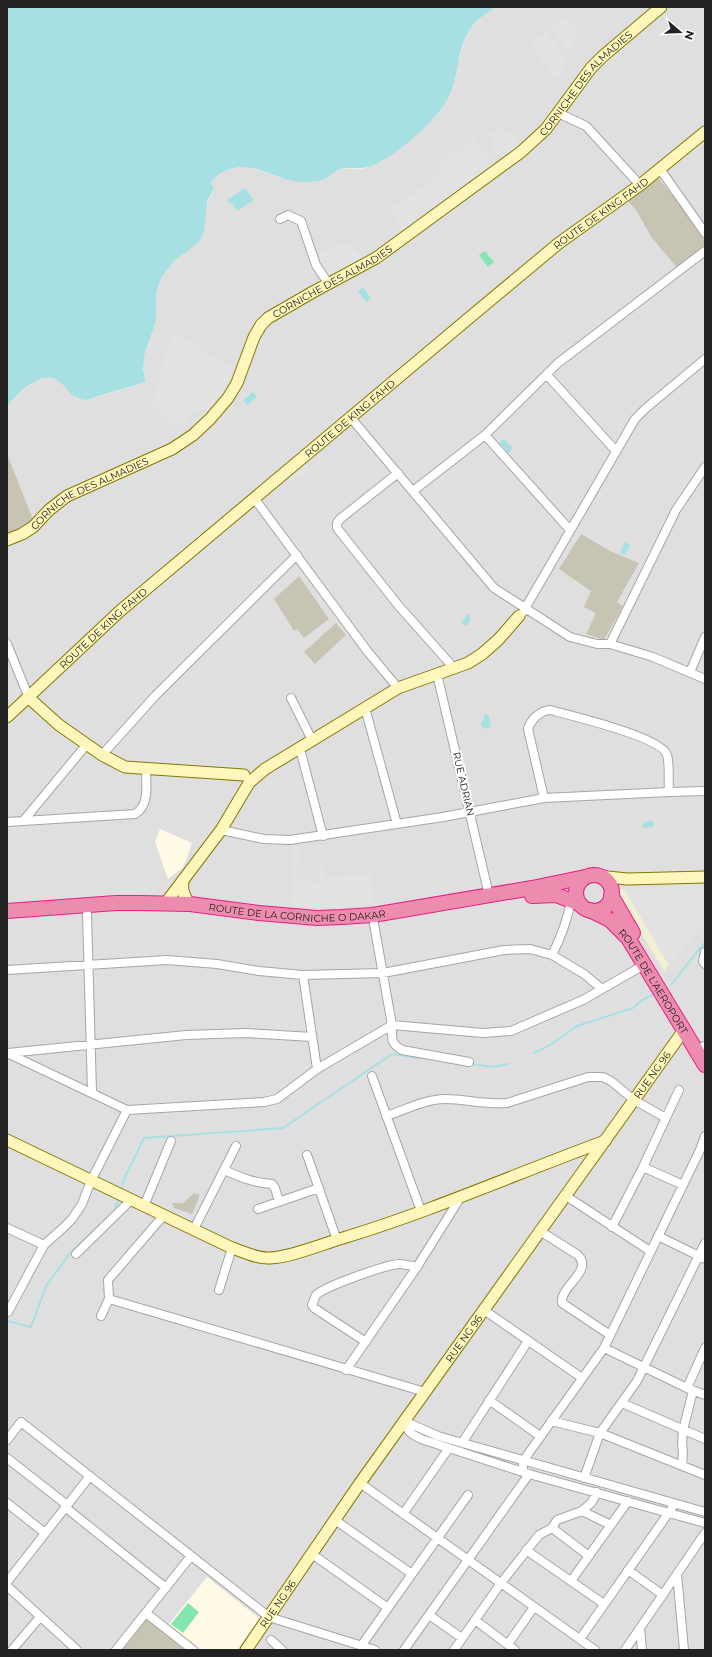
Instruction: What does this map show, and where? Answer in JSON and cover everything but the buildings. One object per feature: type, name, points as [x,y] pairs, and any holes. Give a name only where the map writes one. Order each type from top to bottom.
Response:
[{"type":"highway","name":"ROUTE DE LA CORNICHE O DAKAR","points":[[7,911],[116,903],[190,904],[259,913],[317,918],[342,917],[373,915],[592,876]]},
{"type":"highway","points":[[592,876],[608,882],[612,893],[609,902],[598,910],[580,905],[577,898],[577,888],[580,882],[592,876]]},
{"type":"highway","name":"ROUTE DE L'AEROPORT","points":[[612,893],[628,927],[704,1048]]},
{"type":"highway","name":"ROUTE DE LA CORNICHE O DAKAR","points":[[7,919],[125,910],[178,911],[302,926],[339,926],[374,924],[537,895],[556,894],[580,905]]},
{"type":"highway","name":"ROUTE DE L'AEROPORT","points":[[580,905],[604,916],[620,928],[705,1065]]},
{"type":"street","name":"CORNICHE DES ALMADIES","points":[[7,540],[22,534],[33,527],[67,496],[172,449],[193,435],[210,419],[228,398],[237,383],[254,337],[261,325],[278,311],[376,258],[530,145],[558,113],[591,68],[661,7]]},
{"type":"street","points":[[558,113],[586,126],[640,185]]},
{"type":"street","name":"ROUTE DE KING FAHD","points":[[7,717],[120,611],[254,498],[559,243],[640,185],[705,132]]},
{"type":"street","points":[[660,169],[705,233]]},
{"type":"street","points":[[280,219],[288,215],[300,221],[316,265],[328,284]]},
{"type":"street","points":[[413,491],[485,435],[547,375],[558,362],[705,251]]},
{"type":"street","points":[[164,904],[221,830],[248,781],[398,688],[453,667],[468,663],[482,654],[498,640],[522,612],[635,419],[705,359]]},
{"type":"street","points":[[547,375],[616,451]]},
{"type":"street","points":[[351,418],[494,588],[522,612],[570,636],[597,644],[610,644],[653,656],[705,680]]},
{"type":"street","points":[[485,435],[570,530]]},
{"type":"street","points":[[610,644],[676,510],[705,467]]},
{"type":"street","points":[[398,473],[340,519],[337,528],[398,605],[453,667]]},
{"type":"street","points":[[254,498],[368,652],[398,688]]},
{"type":"street","points":[[102,755],[155,696],[297,555]]},
{"type":"street","points":[[690,672],[705,637]]},
{"type":"street","points":[[7,644],[29,698],[59,725],[102,755],[125,767],[232,774],[248,781]]},
{"type":"street","name":"RUE ADRIAN","points":[[437,674],[471,811],[489,895]]},
{"type":"street","points":[[291,698],[312,740]]},
{"type":"street","points":[[365,708],[397,824]]},
{"type":"street","points":[[544,798],[528,729],[529,724],[540,713],[550,710],[619,729],[661,748],[667,755],[669,792]]},
{"type":"street","points":[[24,820],[87,744]]},
{"type":"street","points":[[300,749],[324,836]]},
{"type":"street","points":[[7,822],[135,814],[143,807],[145,801],[146,769]]},
{"type":"street","points":[[221,830],[276,840],[290,840],[397,824],[544,798],[705,791]]},
{"type":"street","points":[[592,876],[627,879],[705,877]]},
{"type":"street","points":[[612,893],[618,883],[627,879]]},
{"type":"street","points":[[183,880],[182,889],[184,898],[190,904]]},
{"type":"street","points":[[552,955],[564,925],[580,905]]},
{"type":"street","points":[[87,913],[92,1092]]},
{"type":"street","points":[[374,924],[392,1026],[392,1042],[395,1046],[402,1050],[469,1062]]},
{"type":"street","points":[[7,970],[174,960],[303,975],[383,973],[504,950],[530,949],[552,955],[584,974],[602,989]]},
{"type":"street","points":[[705,952],[703,961],[705,964]]},
{"type":"street","points":[[7,1053],[92,1092],[127,1110],[271,1101],[283,1095],[317,1069],[392,1026],[483,1033],[511,1031],[555,1013],[644,965]]},
{"type":"street","points":[[303,975],[317,1069]]},
{"type":"street","name":"RUE NG 96","points":[[246,1650],[360,1483],[684,1030]]},
{"type":"street","points":[[7,1053],[186,1035],[246,1033],[312,1037]]},
{"type":"street","points":[[372,1076],[421,1211]]},
{"type":"street","points":[[386,1116],[438,1100],[453,1099],[497,1104],[507,1103],[588,1077],[596,1076],[603,1077],[611,1081],[634,1100],[666,1118]]},
{"type":"street","points":[[612,1227],[643,1167],[679,1090]]},
{"type":"street","points":[[8,1312],[44,1245],[72,1219],[82,1204],[91,1181],[127,1110]]},
{"type":"street","points":[[404,1650],[468,1560],[526,1473],[523,1461],[604,1348],[700,1150],[705,1136]]},
{"type":"street","points":[[7,1140],[112,1192],[164,1214],[232,1248],[258,1257],[270,1258],[337,1240],[421,1211],[605,1141]]},
{"type":"street","points":[[144,1206],[171,1141]]},
{"type":"street","points":[[194,1229],[236,1146]]},
{"type":"street","points":[[700,1150],[705,1159]]},
{"type":"street","points":[[307,1155],[337,1240]]},
{"type":"street","points":[[643,1167],[683,1185]]},
{"type":"street","points":[[224,1170],[252,1181],[272,1184],[275,1188],[279,1202]]},
{"type":"street","points":[[258,1209],[319,1188]]},
{"type":"street","points":[[346,1370],[417,1267],[462,1195]]},
{"type":"street","points":[[566,1196],[650,1251]]},
{"type":"street","points":[[76,1254],[129,1200]]},
{"type":"street","points":[[101,1316],[108,1300],[108,1280],[164,1214]]},
{"type":"street","points":[[7,1228],[44,1245]]},
{"type":"street","points":[[540,1231],[578,1255],[582,1260],[579,1273],[563,1296],[562,1302],[610,1335]]},
{"type":"street","points":[[658,1236],[702,1257]]},
{"type":"street","points":[[584,1478],[600,1432],[630,1392],[702,1257],[705,1243]]},
{"type":"street","points":[[219,1290],[232,1248]]},
{"type":"street","points":[[366,1342],[314,1308],[312,1304],[316,1295],[339,1283],[390,1265],[405,1264],[417,1267]]},
{"type":"street","points":[[108,1300],[425,1392]]},
{"type":"street","points":[[484,1310],[582,1378]]},
{"type":"street","points":[[462,1443],[528,1341]]},
{"type":"street","points":[[604,1348],[705,1395]]},
{"type":"street","points":[[682,1465],[684,1453],[682,1443],[683,1430],[690,1389],[701,1366],[705,1348]]},
{"type":"street","points":[[489,1400],[540,1436]]},
{"type":"street","points":[[622,1403],[705,1439]]},
{"type":"street","points":[[551,1421],[600,1432],[705,1475]]},
{"type":"street","points":[[7,1440],[21,1422],[269,1617],[375,1650]]},
{"type":"street","points":[[405,1422],[438,1436],[705,1512]]},
{"type":"street","points":[[405,1422],[406,1427],[414,1436],[526,1473],[705,1522]]},
{"type":"street","points":[[403,1514],[450,1448]]},
{"type":"street","points":[[7,1458],[166,1588]]},
{"type":"street","points":[[7,1582],[90,1476]]},
{"type":"street","points":[[360,1483],[595,1650]]},
{"type":"street","points":[[454,1650],[501,1583],[539,1535],[552,1528],[557,1520],[582,1510],[592,1502],[597,1492]]},
{"type":"street","points":[[361,1646],[468,1495]]},
{"type":"street","points":[[571,1581],[628,1501]]},
{"type":"street","points":[[7,1504],[45,1533]]},
{"type":"street","points":[[580,1639],[675,1504]]},
{"type":"street","points":[[582,1510],[611,1525]]},
{"type":"street","points":[[335,1520],[412,1574]]},
{"type":"street","points":[[552,1528],[589,1556]]},
{"type":"street","points":[[625,1650],[705,1533]]},
{"type":"street","points":[[526,1550],[604,1604]]},
{"type":"street","points":[[312,1554],[388,1608]]},
{"type":"street","points":[[116,1650],[191,1556]]},
{"type":"street","points":[[628,1570],[663,1595]]},
{"type":"street","points":[[677,1574],[684,1650]]},
{"type":"street","points":[[7,1586],[77,1650]]},
{"type":"street","points":[[508,1644],[534,1607]]},
{"type":"street","points":[[146,1613],[193,1650]]},
{"type":"street","points":[[429,1615],[462,1638]]},
{"type":"street","points":[[12,1650],[40,1617]]},
{"type":"street","points":[[475,1620],[515,1650]]},
{"type":"street","points":[[640,1628],[642,1650]]},
{"type":"street","points":[[271,1640],[282,1650]]},
{"type":"shaded area","points":[[496,7],[705,7],[705,1650],[7,1650],[7,407],[34,381],[46,377],[53,377],[59,381],[77,399],[99,397],[145,382],[143,369],[145,352],[156,318],[156,294],[161,278],[174,261],[188,251],[214,188],[211,182],[224,171],[245,166],[278,177],[325,179],[339,169],[364,169],[391,155],[435,116],[444,105],[450,94],[464,42],[471,28],[483,16]]},
{"type":"shaded area","points":[[563,16],[577,29],[570,54],[551,27]]},
{"type":"shaded area","points":[[546,31],[567,57],[557,80],[530,44]]},
{"type":"shaded area","points":[[500,127],[504,134],[509,130],[521,145],[510,154],[505,149],[498,155],[490,145],[494,141],[489,136]]},
{"type":"shaded area","points":[[473,138],[496,168],[404,235],[390,210],[440,174],[437,164],[452,151],[456,153]]},
{"type":"shaded area","points":[[657,177],[705,235],[705,250],[680,271],[652,238],[636,210],[628,201]]},
{"type":"shaded area","points":[[338,243],[341,247],[349,244],[367,263],[331,282],[317,255]]},
{"type":"shaded area","points":[[173,331],[233,369],[224,395],[208,411],[197,410],[176,430],[151,401],[158,391],[159,378]]},
{"type":"shaded area","points":[[7,454],[34,522],[7,536]]},
{"type":"shaded area","points":[[302,460],[309,470],[293,482],[286,473]]},
{"type":"shaded area","points":[[581,534],[610,551],[639,563],[617,602],[623,606],[604,640],[586,634],[596,613],[584,607],[591,591],[559,569]]},
{"type":"shaded area","points":[[299,576],[329,619],[304,638],[297,629],[294,631],[274,599]]},
{"type":"shaded area","points":[[336,623],[346,635],[315,664],[304,652]]},
{"type":"shaded area","points":[[160,829],[192,843],[182,868],[168,879],[155,842]]},
{"type":"shaded area","points":[[299,841],[301,860],[297,860],[295,881],[310,880],[310,884],[320,882],[318,862],[322,861],[324,878],[370,873],[374,904],[330,908],[291,906],[294,842]]},
{"type":"shaded area","points":[[703,885],[705,887],[705,924],[669,965],[624,889]]},
{"type":"shaded area","points":[[624,889],[669,965],[664,971],[618,895],[618,890]]},
{"type":"shaded area","points":[[194,1193],[200,1195],[192,1214],[174,1208],[172,1203],[183,1203]]},
{"type":"shaded area","points":[[207,1577],[259,1618],[237,1650],[201,1650],[169,1624]]},
{"type":"shaded area","points":[[146,1618],[186,1650],[121,1650]]},
{"type":"green space","points":[[485,251],[494,262],[488,267],[479,255]]},
{"type":"green space","points":[[188,1603],[199,1612],[183,1633],[171,1624]]},
{"type":"water","points":[[7,7],[496,7],[482,16],[466,35],[453,86],[445,104],[418,134],[386,159],[371,166],[362,168],[340,169],[325,179],[316,181],[291,181],[263,171],[244,167],[225,171],[219,174],[211,182],[214,188],[207,202],[204,231],[201,239],[174,261],[161,278],[156,294],[156,318],[145,352],[143,369],[145,382],[86,400],[74,396],[61,383],[54,379],[39,379],[24,389],[7,407]]},
{"type":"water","points":[[245,188],[254,200],[237,211],[232,203],[230,204],[227,200]]},
{"type":"water","points":[[363,287],[371,298],[366,302],[358,291]]},
{"type":"water","points":[[253,392],[257,397],[247,405],[243,400]]},
{"type":"water","points":[[503,439],[513,448],[509,453],[499,443]]},
{"type":"water","points":[[625,542],[630,545],[625,555],[620,553]]},
{"type":"water","points":[[468,614],[470,616],[470,622],[467,625],[464,625],[461,622]]},
{"type":"water","points":[[488,714],[491,727],[483,729],[481,723],[484,719],[483,715]]},
{"type":"water","points":[[651,820],[654,824],[652,827],[643,828],[643,823]]},
{"type":"waterway","points":[[671,985],[705,942]]},
{"type":"waterway","points":[[534,1053],[550,1045],[577,1026],[633,1008],[642,1000],[655,994]]},
{"type":"waterway","points":[[121,1191],[124,1179],[144,1138],[283,1128],[392,1054],[419,1058]]},
{"type":"waterway","points":[[470,1064],[493,1067],[508,1064]]},
{"type":"waterway","points":[[114,1212],[119,1197]]},
{"type":"waterway","points":[[7,1321],[31,1327],[46,1286],[70,1253],[110,1215]]}]
